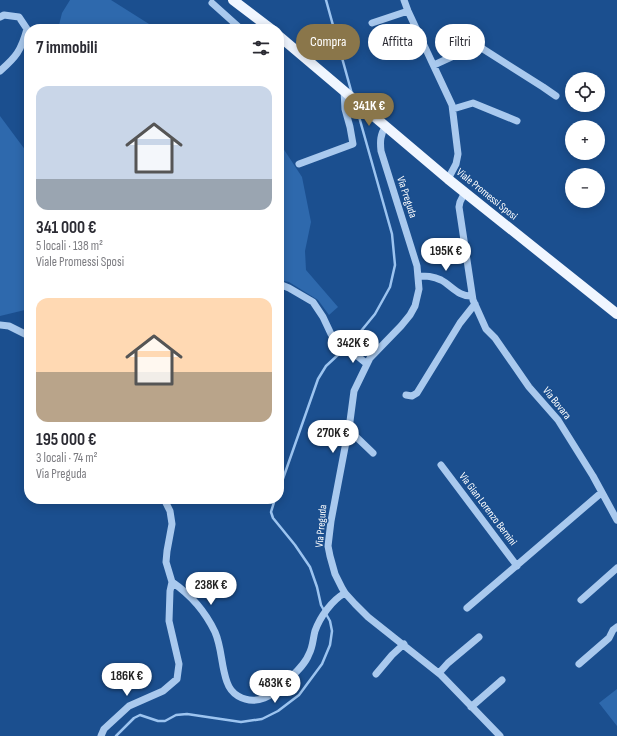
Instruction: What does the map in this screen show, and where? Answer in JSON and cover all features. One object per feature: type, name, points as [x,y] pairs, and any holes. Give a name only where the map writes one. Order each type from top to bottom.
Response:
[{"type":"main road","points":[[233,0],[264,24]]},
{"type":"main road","name":"Viale Promessi Sposi","points":[[284,40],[448,179],[617,314]]},
{"type":"street","points":[[404,0],[453,109],[458,154],[456,164],[448,179]]},
{"type":"street","points":[[212,3],[235,24]]},
{"type":"street","points":[[372,23],[408,11]]},
{"type":"street","points":[[0,16],[4,15],[19,17],[24,24]]},
{"type":"street","points":[[0,71],[13,60],[22,47],[24,40]]},
{"type":"street","points":[[434,65],[473,47],[480,47],[556,96]]},
{"type":"street","points":[[299,164],[353,144],[345,109],[346,93]]},
{"type":"street","points":[[453,109],[473,103],[517,121]]},
{"type":"street","name":"Via Preguda","points":[[386,126],[380,140],[381,151],[417,266],[418,296],[412,312],[367,364],[354,391],[328,546],[335,574],[345,593],[368,617],[404,644],[438,673],[499,736]]},
{"type":"street","name":"Via Bovara","points":[[465,192],[459,207],[473,291],[472,296],[487,330],[495,338],[527,384],[558,420],[593,476],[617,520]]},
{"type":"street","points":[[418,276],[429,276],[440,280],[462,295],[472,296]]},
{"type":"street","points":[[284,286],[312,302],[323,317],[331,334],[367,364]]},
{"type":"street","points":[[406,395],[412,396],[417,393],[460,323],[475,304]]},
{"type":"street","points":[[0,324],[9,326],[24,334]]},
{"type":"street","points":[[348,429],[373,453]]},
{"type":"street","name":"Via Gian Lorenzo Bernini","points":[[442,465],[517,566]]},
{"type":"street","points":[[467,608],[601,493]]},
{"type":"street","points":[[101,736],[104,729],[129,706],[163,691],[177,679],[179,664],[169,621],[170,591],[172,582],[166,562],[172,524],[170,511],[166,504]]},
{"type":"street","points":[[580,600],[617,568]]},
{"type":"street","points":[[172,582],[189,595],[202,609],[210,622],[219,644],[227,683],[230,689],[236,695],[248,700],[257,700],[267,697],[275,692],[294,674],[309,655],[315,631],[321,618],[341,595],[345,593]]},
{"type":"street","points":[[579,664],[609,638],[613,630],[617,627]]},
{"type":"street","points":[[438,673],[478,637]]},
{"type":"street","points":[[376,674],[392,655],[404,644]]},
{"type":"street","points":[[471,707],[502,680]]},
{"type":"shaded area","points":[[70,0],[111,0],[149,24],[59,24],[62,13]]},
{"type":"shaded area","points":[[0,116],[24,148],[24,310],[0,316]]},
{"type":"shaded area","points":[[284,150],[302,177],[311,222],[305,251],[306,270],[338,307],[329,315],[318,300],[289,282],[284,281]]},
{"type":"shaded area","points":[[617,689],[617,726],[599,703]]},
{"type":"waterway","points":[[326,0],[352,94]]},
{"type":"waterway","points":[[284,476],[318,379],[326,366],[352,342],[375,314],[390,287],[395,265],[392,234],[356,106]]},
{"type":"waterway","points":[[116,736],[134,718],[140,715],[158,721],[165,721],[176,715],[187,714],[241,722],[262,719],[278,711],[299,695],[322,664],[330,645],[332,631],[330,621],[321,605],[310,567],[295,545],[273,518],[271,512],[273,504]]}]
